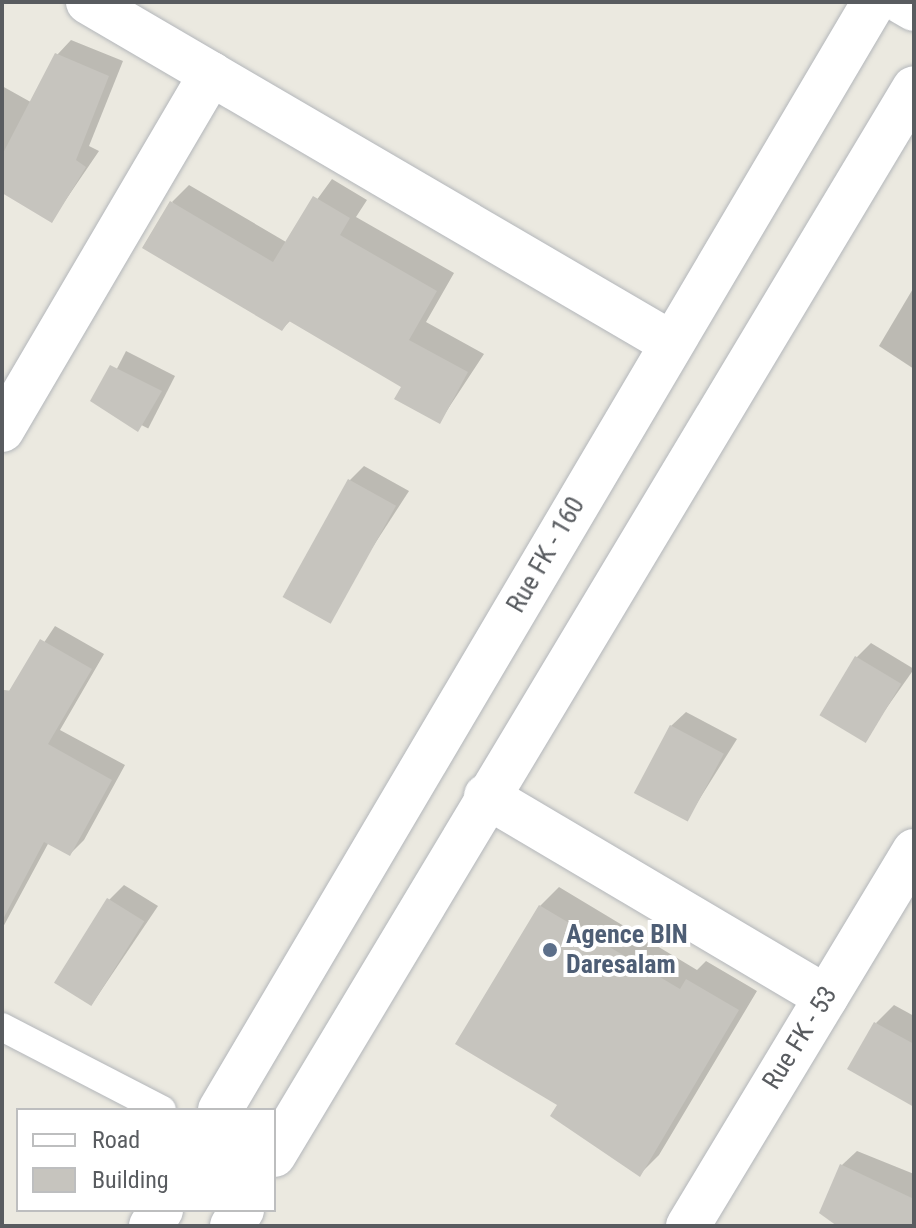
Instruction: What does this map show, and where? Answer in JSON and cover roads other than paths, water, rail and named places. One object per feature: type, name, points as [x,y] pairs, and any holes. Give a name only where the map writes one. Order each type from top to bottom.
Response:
[{"type":"main road","points":[[88,2],[671,343]]},
{"type":"main road","name":"Rue FK - 160","points":[[221,1108],[874,2]]},
{"type":"main road","points":[[902,2],[914,9]]},
{"type":"main road","points":[[2,430],[211,74]]},
{"type":"main road","points":[[276,1152],[486,796],[914,88]]},
{"type":"main road","points":[[486,796],[826,997]]},
{"type":"main road","name":"Rue FK - 53","points":[[688,1226],[914,851]]},
{"type":"lane","points":[[2,1027],[158,1108]]},
{"type":"place","name":"Agence BIN Daresalam","points":[[550,950]]}]
